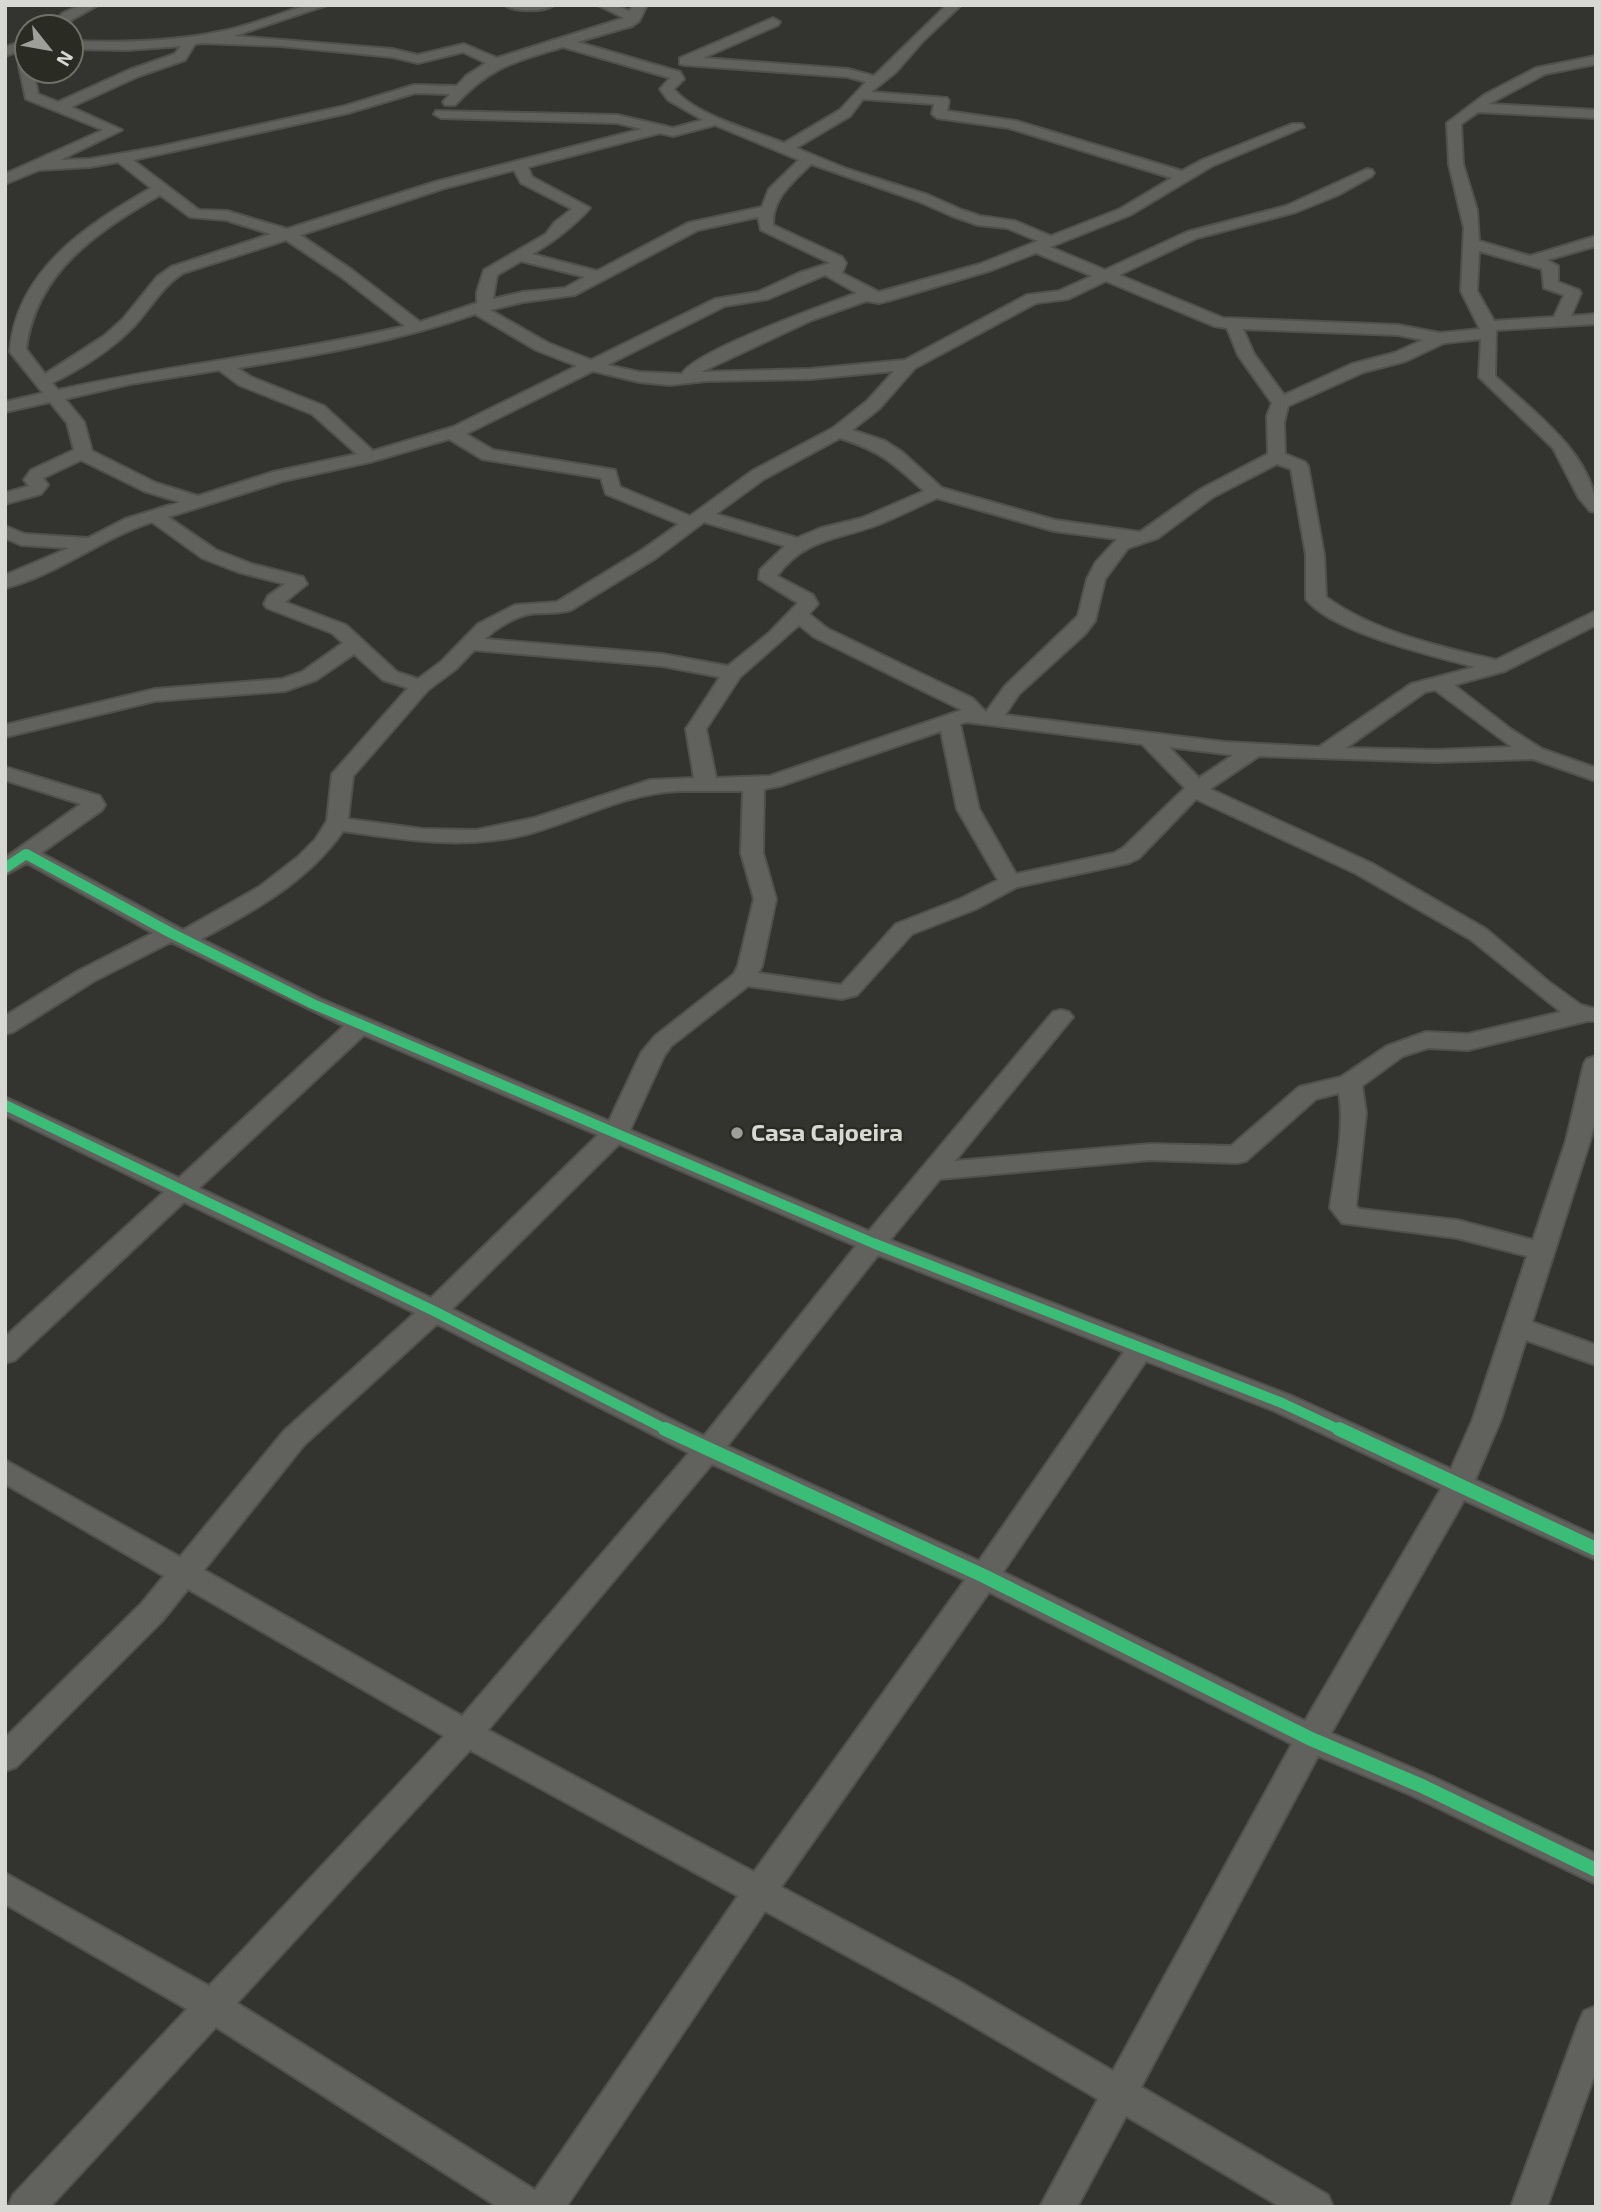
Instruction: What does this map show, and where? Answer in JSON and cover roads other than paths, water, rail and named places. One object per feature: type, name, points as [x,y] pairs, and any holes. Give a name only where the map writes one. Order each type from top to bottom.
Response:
[{"type":"street","points":[[72,14],[92,5]]},
{"type":"street","points":[[84,45],[120,47],[195,40],[238,31],[321,5]]},
{"type":"street","points":[[511,5],[548,5]]},
{"type":"street","points":[[604,5],[634,18]]},
{"type":"street","points":[[641,5],[634,18],[627,23],[496,63],[471,79],[442,114],[617,119],[677,132],[716,121]]},
{"type":"street","points":[[784,149],[845,113],[859,95],[955,5]]},
{"type":"street","points":[[666,72],[774,22]]},
{"type":"street","points":[[57,108],[134,73],[180,57],[195,40],[281,42],[392,53],[418,59],[464,48],[496,63]]},
{"type":"street","points":[[561,43],[678,77],[668,87],[673,97],[686,107],[716,121],[867,182],[931,201],[957,213],[988,222],[1010,224],[1043,244],[1109,276],[1213,321],[1398,330],[1440,338]]},
{"type":"street","points":[[1596,60],[1541,71],[1508,87],[1454,123],[1453,144],[1469,210],[1469,291],[1488,329],[1487,376],[1560,445],[1588,498],[1596,507]]},
{"type":"street","points":[[685,61],[848,73],[875,80]]},
{"type":"street","points":[[5,180],[115,130],[57,108],[29,93],[28,84]]},
{"type":"street","points":[[35,166],[122,158],[348,109],[414,89],[461,90]]},
{"type":"street","points":[[859,95],[942,101],[939,114],[942,115],[1011,124],[1182,176]]},
{"type":"street","points":[[1475,108],[1596,114]]},
{"type":"street","points":[[626,135],[641,124]]},
{"type":"street","points":[[689,377],[693,369],[787,325],[864,296],[879,298],[986,267],[1125,212],[1182,176],[1224,155],[1297,127]]},
{"type":"street","points":[[44,381],[96,352],[130,321],[169,275],[319,223],[519,164],[626,135],[659,129]]},
{"type":"street","points":[[122,158],[195,214],[227,216],[289,235],[346,273],[418,328]]},
{"type":"street","points":[[5,407],[130,379],[338,347],[418,328],[481,307],[523,297],[569,292],[693,226],[765,211],[769,208],[774,192],[808,159]]},
{"type":"street","points":[[481,307],[489,272],[551,237],[560,225],[582,208],[526,180],[519,164]]},
{"type":"street","points":[[5,1027],[61,988],[104,964],[177,936],[276,885],[315,854],[337,824],[343,774],[421,686],[449,665],[485,628],[522,609],[555,609],[564,606],[649,554],[758,475],[839,432],[873,405],[906,368],[1033,298],[1062,296],[1192,235],[1291,209],[1333,192],[1367,173]]},
{"type":"street","points":[[83,452],[79,430],[44,381],[18,352],[24,318],[33,293],[50,267],[74,244],[161,188]]},
{"type":"street","points":[[765,211],[766,227],[836,260],[837,265]]},
{"type":"street","points":[[1532,260],[1596,241]]},
{"type":"street","points":[[1471,244],[1532,260],[1551,268],[1550,285],[1573,293],[1564,319]]},
{"type":"street","points":[[520,256],[600,276]]},
{"type":"street","points":[[837,265],[832,270],[833,275],[879,298]]},
{"type":"street","points":[[5,582],[48,565],[120,527],[279,476],[370,457],[451,433],[594,366],[721,302],[762,296],[837,265]]},
{"type":"street","points":[[481,307],[528,340],[594,366],[662,380],[689,377],[770,377],[906,368]]},
{"type":"street","points":[[1564,319],[1596,339]]},
{"type":"street","points":[[1276,457],[1276,409],[1281,403],[1359,368],[1400,357],[1440,338],[1564,319],[1596,319]]},
{"type":"street","points":[[1233,324],[1246,355],[1281,403]]},
{"type":"street","points":[[223,366],[245,381],[318,410],[370,457]]},
{"type":"street","points":[[839,432],[878,445],[896,456],[936,492],[1054,525],[1143,537]]},
{"type":"street","points":[[451,433],[488,455],[609,474],[611,490],[621,495],[697,519],[798,544]]},
{"type":"street","points":[[5,499],[35,490],[39,485],[33,480],[37,474],[83,452]]},
{"type":"street","points":[[83,452],[134,480],[200,502]]},
{"type":"street","points":[[985,717],[1078,630],[1088,617],[1096,579],[1121,544],[1143,537],[1206,493],[1276,457],[1299,466],[1315,555],[1316,599],[1334,612],[1372,628],[1449,655],[1498,667]]},
{"type":"street","points":[[706,784],[696,729],[732,673],[799,614],[808,601],[767,577],[798,544],[828,532],[868,522],[936,492]]},
{"type":"street","points":[[155,516],[209,554],[245,568],[296,581],[297,584],[275,600],[274,604],[339,629],[390,676],[421,686]]},
{"type":"street","points":[[5,531],[21,539],[91,544]]},
{"type":"street","points":[[799,614],[821,633],[965,702],[985,717]]},
{"type":"street","points":[[1323,754],[1403,697],[1437,682],[1498,667],[1596,617]]},
{"type":"street","points":[[5,731],[155,695],[285,685],[309,676],[355,644]]},
{"type":"street","points":[[468,644],[662,660],[732,673]]},
{"type":"street","points":[[1437,682],[1505,734],[1535,753],[1596,775]]},
{"type":"street","points":[[337,824],[438,838],[477,837],[513,831],[650,786],[754,785],[793,776],[949,720],[985,717],[1254,750],[1436,756],[1535,753]]},
{"type":"street","points":[[949,720],[951,741],[968,809],[1010,882]]},
{"type":"street","points":[[1148,738],[1177,765],[1196,789],[1215,801],[1335,854],[1478,934],[1573,1010],[1591,1014]]},
{"type":"street","points":[[743,978],[842,992],[849,990],[904,929],[968,904],[1010,882],[1121,858],[1140,845],[1181,801],[1254,750]]},
{"type":"street","points":[[5,773],[92,801],[94,805],[16,861],[177,936],[313,1004],[873,1242],[1282,1403],[1596,1549]]},
{"type":"street","points":[[5,1758],[115,1651],[184,1574],[294,1438],[434,1311],[616,1132],[653,1053],[663,1041],[743,978],[750,966],[765,899],[752,853],[754,785]]},
{"type":"street","points":[[933,1171],[1143,1152],[1237,1155],[1308,1093],[1349,1083],[1395,1051],[1426,1040],[1468,1042],[1591,1014]]},
{"type":"street","points":[[26,2207],[466,1733],[708,1450],[873,1242],[1061,1017]]},
{"type":"street","points":[[5,1353],[361,1024]]},
{"type":"street","points":[[1058,2207],[1311,1739],[1458,1486],[1487,1419],[1578,1141],[1596,1064]]},
{"type":"street","points":[[1349,1083],[1354,1113],[1343,1208],[1345,1213],[1351,1217],[1457,1229],[1541,1251]]},
{"type":"street","points":[[5,1105],[434,1311],[502,1348],[708,1450],[984,1576],[1311,1739],[1422,1786],[1596,1870]]},
{"type":"street","points":[[1517,1327],[1596,1355]]},
{"type":"street","points":[[545,2207],[759,1892],[984,1576],[1142,1346]]},
{"type":"street","points":[[5,1471],[466,1733],[946,1992],[1315,2207]]},
{"type":"street","points":[[5,1887],[214,2007],[530,2207]]},
{"type":"street","points":[[1528,2207],[1596,2022]]},
{"type":"place","name":"Casa Cajoeira","points":[[737,1133]]}]
